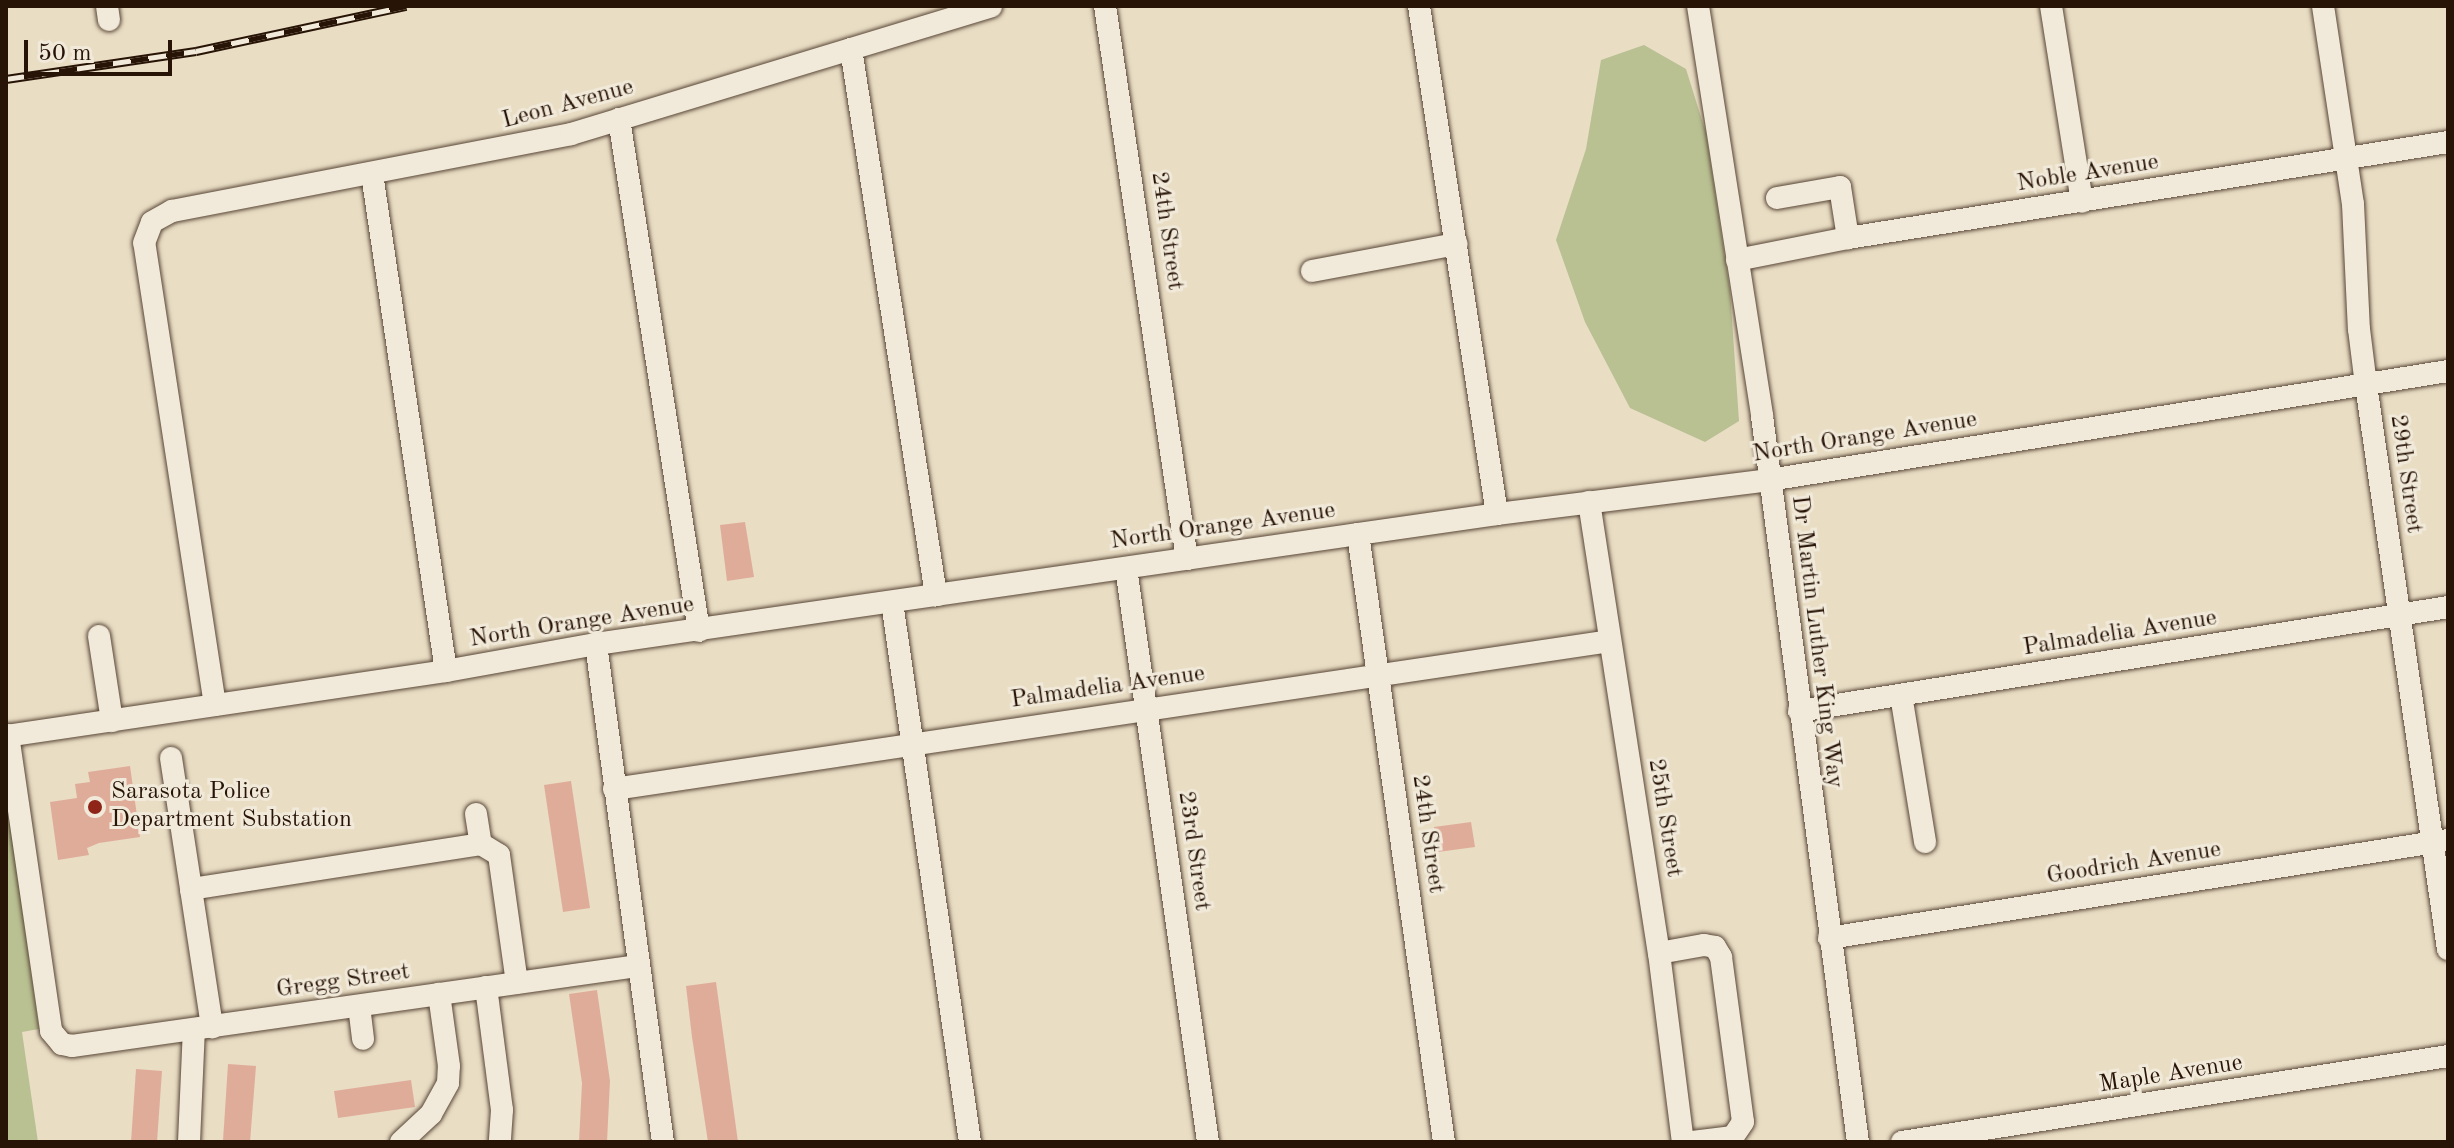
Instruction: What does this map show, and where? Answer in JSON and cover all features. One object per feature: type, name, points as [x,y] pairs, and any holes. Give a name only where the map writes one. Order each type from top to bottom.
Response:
[{"type":"street","name":"Leon Avenue","points":[[215,705],[144,243],[152,222],[172,211],[524,146],[991,6]]},
{"type":"street","name":"24th Street","points":[[1105,6],[1187,559]]},
{"type":"street","points":[[1419,6],[1497,514]]},
{"type":"street","name":"Dr Martin Luther King Way","points":[[1698,6],[1769,480],[1858,1142]]},
{"type":"street","points":[[2051,6],[2082,202]]},
{"type":"street","name":"29th Street","points":[[2323,6],[2346,159],[2366,385],[2398,615],[2440,841],[2448,949]]},
{"type":"street","points":[[851,49],[936,595]]},
{"type":"street","points":[[619,119],[699,631]]},
{"type":"street","name":"Noble Avenue","points":[[1737,260],[1848,238],[2448,142]]},
{"type":"street","points":[[372,174],[446,671]]},
{"type":"street","points":[[1777,198],[1840,187],[1848,238]]},
{"type":"street","points":[[1312,271],[1456,244]]},
{"type":"street","name":"North Orange Avenue","points":[[7,736],[446,671],[596,644],[1497,514],[1769,480],[2448,371]]},
{"type":"street","name":"25th Street","points":[[1589,502],[1659,953],[1683,1142]]},
{"type":"street","name":"24th Street","points":[[1358,534],[1444,1142]]},
{"type":"street","name":"23rd Street","points":[[1126,568],[1208,1142]]},
{"type":"street","points":[[892,602],[970,1142]]},
{"type":"street","name":"Palmadelia Avenue","points":[[1799,711],[2448,607]]},
{"type":"street","points":[[99,636],[112,721]]},
{"type":"street","name":"Palmadelia Avenue","points":[[614,789],[1610,641]]},
{"type":"street","points":[[596,644],[663,1142]]},
{"type":"street","points":[[1901,695],[1925,842]]},
{"type":"street","name":"Gregg Street","points":[[7,736],[51,1031],[56,1040],[72,1046],[638,966]]},
{"type":"street","points":[[171,758],[191,889],[203,1028],[189,1142]]},
{"type":"street","points":[[476,814],[481,844]]},
{"type":"street","name":"Goodrich Avenue","points":[[1829,938],[2440,841]]},
{"type":"street","points":[[191,889],[481,844],[499,855],[517,983]]},
{"type":"street","points":[[1659,953],[1704,945],[1715,947],[1721,957],[1743,1122],[1739,1133],[1733,1137],[1694,1142]]},
{"type":"street","points":[[486,987],[502,1110],[500,1142]]},
{"type":"street","points":[[401,1142],[431,1114],[448,1083],[449,1066],[439,994]]},
{"type":"street","points":[[359,1006],[363,1039]]},
{"type":"street","name":"Maple Avenue","points":[[1902,1142],[2448,1056]]},
{"type":"green space","points":[[1644,45],[1686,69],[1706,133],[1730,291],[1739,421],[1705,442],[1630,408],[1585,322],[1556,240],[1586,149],[1601,60]]},
{"type":"green space","points":[[6,794],[39,1029],[22,1032],[38,1142],[6,1142]]},
{"type":"building","points":[[745,522],[754,577],[727,581],[720,525]]},
{"type":"building","points":[[130,766],[140,837],[99,843],[87,848],[89,855],[58,860],[50,802],[77,798],[75,784],[90,782],[88,772]]},
{"type":"building","points":[[571,781],[590,908],[563,912],[544,785]]},
{"type":"building","points":[[1471,822],[1475,847],[1438,852],[1434,827]]},
{"type":"building","points":[[716,982],[738,1142],[708,1142],[692,1037],[686,986]]},
{"type":"building","points":[[597,990],[610,1081],[607,1142],[579,1142],[582,1083],[569,994]]},
{"type":"building","points":[[228,1064],[256,1066],[250,1142],[223,1141]]},
{"type":"building","points":[[136,1069],[162,1071],[157,1142],[131,1142]]},
{"type":"building","points":[[411,1080],[415,1107],[338,1118],[334,1091]]},
{"type":"railway","points":[[6,79],[196,51],[406,6]]},
{"type":"place","name":"Sarasota Police Department Substation","points":[[95,807]]}]
